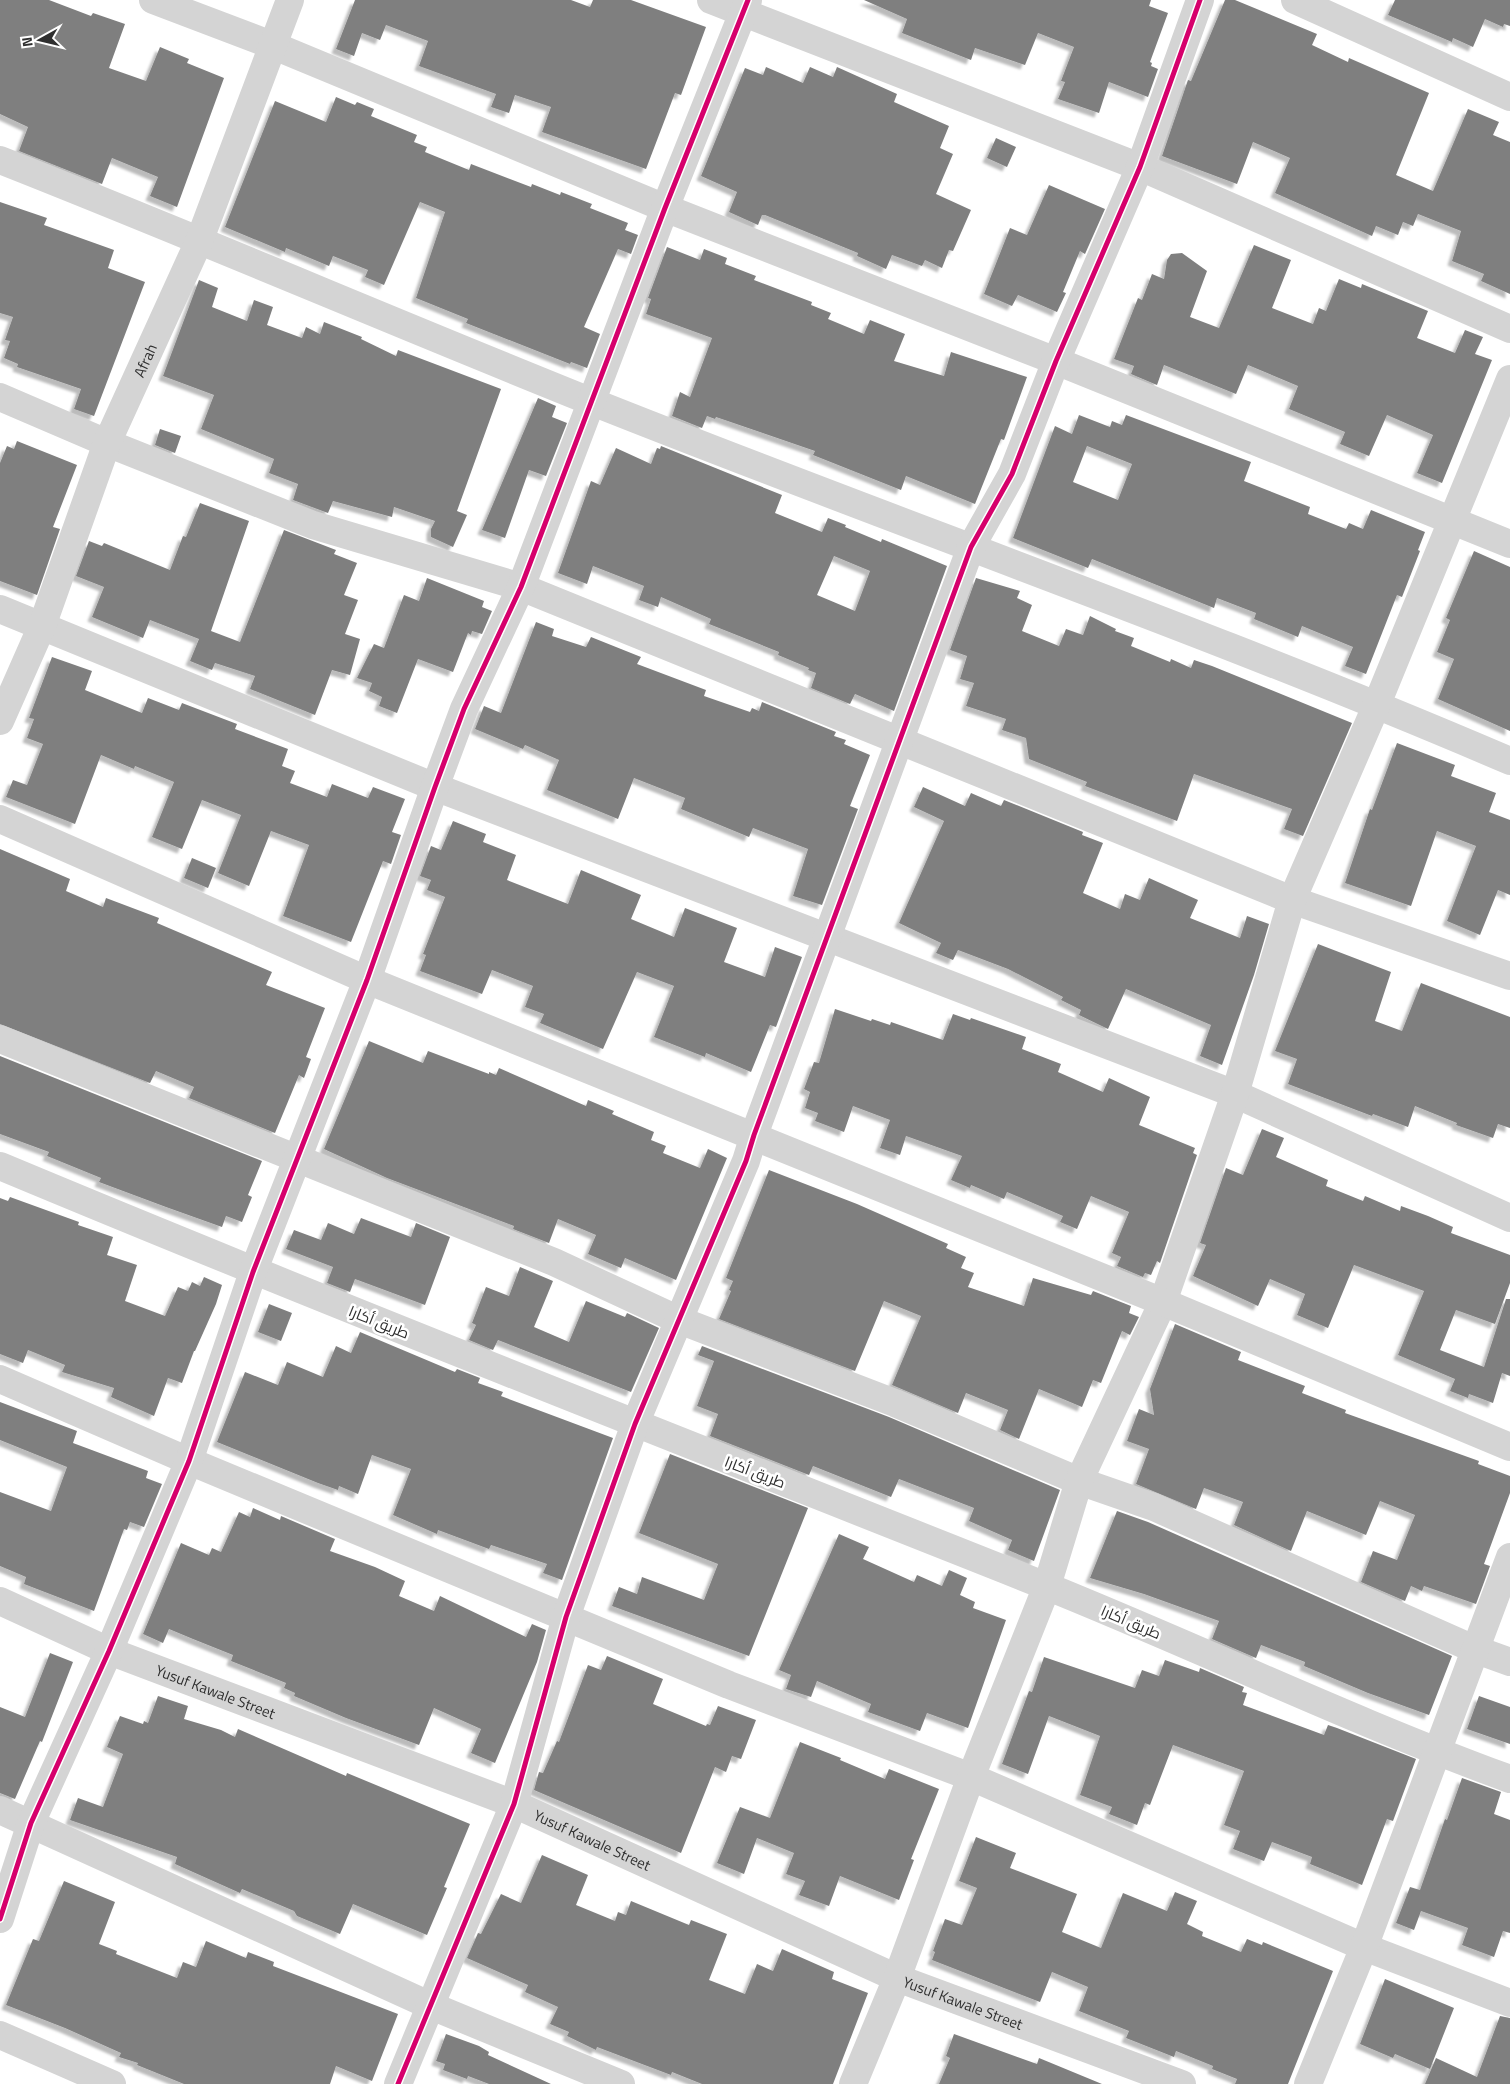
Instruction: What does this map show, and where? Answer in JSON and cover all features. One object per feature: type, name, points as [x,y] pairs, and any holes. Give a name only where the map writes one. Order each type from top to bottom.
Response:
[{"type":"street","points":[[153,0],[272,45],[665,208],[1056,361],[1510,544]]},
{"type":"street","name":"Afrah","points":[[0,721],[42,626],[108,443],[200,239],[290,0]]},
{"type":"street","points":[[711,0],[745,6],[1140,167],[1510,329]]},
{"type":"street","points":[[398,2084],[429,2005],[514,1804],[566,1617],[635,1424],[746,1161],[971,547],[1012,474],[1056,361],[1140,167],[1200,0]]},
{"type":"street","points":[[1295,0],[1510,97]]},
{"type":"street","points":[[0,1919],[31,1823],[109,1651],[189,1461],[253,1272],[367,980],[464,709],[521,587],[665,208],[745,6]]},
{"type":"street","points":[[0,160],[200,239],[591,401],[1377,704],[1510,761]]},
{"type":"street","points":[[853,2084],[898,1978],[971,1777],[1047,1586],[1079,1481],[1163,1302],[1235,1094],[1292,900],[1454,521],[1510,379]]},
{"type":"street","points":[[0,397],[108,443],[313,525],[521,587],[900,739],[1292,900],[1510,976]]},
{"type":"street","points":[[0,609],[435,787],[1235,1094],[1510,1218]]},
{"type":"street","points":[[0,819],[367,980],[1163,1302],[1510,1447]]},
{"type":"street","points":[[0,1038],[554,1262],[679,1320],[895,1403],[1079,1481],[1154,1507],[1474,1649],[1510,1662]]},
{"type":"street","name":"طريق أكارا","points":[[0,1166],[253,1272],[1047,1586],[1435,1752],[1510,1779]]},
{"type":"street","points":[[0,1378],[189,1461],[729,1685],[971,1777],[1364,1947],[1510,2003]]},
{"type":"street","points":[[1308,2084],[1364,1947],[1435,1752],[1510,1557]]},
{"type":"street","name":"Yusuf Kawale Street","points":[[0,1601],[109,1651],[514,1804],[898,1978],[1182,2084]]},
{"type":"street","points":[[0,1810],[429,2005],[621,2084]]},
{"type":"street","points":[[0,2035],[112,2084]]},
{"type":"building","points":[[0,0],[49,0],[91,16],[93,13],[125,24],[109,68],[146,81],[160,47],[189,59],[187,63],[224,78],[177,207],[150,196],[158,177],[112,158],[102,184],[19,151],[28,127],[0,114]]},
{"type":"building","points":[[355,0],[571,0],[590,7],[593,0],[631,0],[706,27],[681,95],[675,93],[646,169],[542,132],[551,107],[515,95],[509,113],[491,107],[496,94],[419,66],[428,41],[386,25],[380,40],[362,33],[354,56],[336,49]]},
{"type":"building","points":[[864,0],[1151,0],[1149,6],[1168,13],[1150,62],[1152,63],[1151,66],[1158,69],[1148,97],[1109,82],[1099,113],[1058,99],[1065,82],[1061,81],[1074,47],[1038,33],[1025,65],[975,48],[971,60],[902,33],[907,19]]},
{"type":"building","points":[[1225,0],[1235,0],[1317,34],[1312,45],[1348,62],[1349,58],[1429,93],[1396,175],[1433,191],[1468,109],[1499,122],[1493,135],[1510,142],[1510,294],[1481,281],[1484,274],[1452,261],[1461,231],[1418,214],[1413,226],[1403,222],[1398,235],[1376,226],[1372,236],[1275,193],[1290,158],[1253,142],[1237,184],[1162,156],[1188,80],[1191,81]]},
{"type":"building","points":[[1395,0],[1510,0],[1510,26],[1504,24],[1503,27],[1485,19],[1473,47],[1453,38],[1452,42],[1388,15]]},
{"type":"building","points":[[766,67],[803,83],[810,67],[833,77],[837,67],[897,94],[894,102],[949,126],[940,148],[953,154],[936,194],[971,210],[953,251],[949,250],[942,268],[925,260],[922,266],[892,255],[886,269],[857,256],[858,253],[765,215],[762,215],[758,225],[729,212],[737,192],[701,176],[745,68],[763,75]]},
{"type":"building","points":[[336,97],[355,105],[357,102],[374,109],[371,116],[417,135],[414,142],[427,147],[425,152],[469,170],[471,164],[531,187],[532,184],[560,195],[561,192],[592,204],[590,208],[628,223],[625,230],[638,235],[631,254],[618,249],[584,327],[600,334],[587,368],[571,362],[570,364],[466,323],[468,319],[416,298],[445,212],[420,202],[384,285],[365,277],[368,270],[333,256],[329,266],[286,248],[285,252],[225,227],[275,101],[326,122]]},
{"type":"building","points":[[996,138],[1016,147],[1007,167],[987,158]]},
{"type":"building","points":[[1049,185],[1105,209],[1085,254],[1080,251],[1063,292],[1066,293],[1057,312],[1018,295],[1012,306],[984,294],[1010,228],[1027,235]]},
{"type":"building","points":[[0,202],[47,218],[44,225],[114,250],[108,268],[145,282],[94,416],[74,409],[81,389],[17,367],[18,364],[4,358],[10,341],[5,340],[13,317],[0,313]]},
{"type":"building","points":[[1254,245],[1291,260],[1272,308],[1313,324],[1319,308],[1326,311],[1339,279],[1361,288],[1362,284],[1428,311],[1417,338],[1455,353],[1465,330],[1483,337],[1475,354],[1492,360],[1442,483],[1417,473],[1433,435],[1387,415],[1369,456],[1340,444],[1345,432],[1289,409],[1298,386],[1248,365],[1236,394],[1164,365],[1157,385],[1131,374],[1134,366],[1114,359],[1138,298],[1142,300],[1152,274],[1164,279],[1167,260],[1171,254],[1182,253],[1207,271],[1190,317],[1219,328]]},
{"type":"building","points":[[667,247],[700,260],[704,249],[727,258],[725,264],[756,276],[754,280],[812,302],[811,305],[831,313],[828,319],[864,334],[870,320],[905,334],[894,361],[944,376],[951,352],[1027,377],[1004,440],[1001,439],[975,504],[906,476],[901,490],[813,455],[815,451],[716,417],[715,419],[707,416],[702,428],[672,416],[680,392],[690,397],[712,338],[646,314],[651,299],[648,298]]},
{"type":"building","points":[[199,280],[218,288],[212,307],[247,321],[254,300],[273,307],[267,325],[302,338],[306,327],[320,334],[324,322],[362,337],[361,339],[396,356],[398,350],[501,389],[457,511],[467,515],[453,547],[431,537],[431,529],[435,521],[394,507],[392,517],[333,501],[328,513],[293,500],[298,484],[269,473],[274,459],[201,429],[214,395],[163,376]]},
{"type":"building","points":[[538,398],[556,406],[552,417],[567,423],[546,476],[529,470],[505,538],[482,530]]},
{"type":"building","points":[[1079,415],[1110,427],[1112,421],[1122,425],[1126,415],[1251,462],[1244,481],[1310,507],[1308,514],[1346,529],[1349,523],[1363,529],[1371,510],[1425,532],[1418,550],[1420,551],[1402,597],[1397,595],[1366,674],[1345,666],[1353,647],[1302,626],[1298,637],[1254,619],[1256,613],[1217,598],[1214,608],[1092,559],[1088,568],[1013,538],[1055,426],[1072,434]],"holes":[[[1087,446],[1132,464],[1118,500],[1073,482]]]},
{"type":"building","points":[[160,429],[181,436],[175,453],[155,445]]},
{"type":"building","points":[[17,441],[77,465],[53,527],[60,529],[37,595],[0,581],[0,463],[7,446],[14,449]]},
{"type":"building","points":[[661,446],[782,495],[775,513],[822,532],[828,518],[881,542],[882,539],[947,566],[894,711],[855,694],[850,704],[811,688],[816,673],[808,670],[809,668],[778,655],[779,652],[709,624],[711,619],[661,597],[658,607],[639,600],[644,586],[593,566],[587,584],[558,573],[591,481],[600,485],[616,448],[651,464],[657,448],[660,449]],"holes":[[[834,556],[870,571],[855,611],[817,595]]]},
{"type":"building","points":[[200,503],[249,521],[211,631],[240,642],[284,530],[336,550],[334,554],[357,563],[344,595],[358,600],[345,634],[360,639],[350,675],[332,670],[315,715],[250,689],[255,676],[215,663],[212,670],[190,661],[199,639],[150,620],[143,638],[92,617],[104,587],[76,576],[89,541],[102,546],[104,543],[170,570],[183,536],[186,537]]},
{"type":"building","points":[[1474,551],[1510,567],[1510,731],[1438,699],[1454,659],[1437,652],[1450,620],[1446,618]]},
{"type":"building","points":[[427,578],[484,601],[482,607],[492,611],[482,634],[472,631],[471,635],[468,633],[453,672],[418,659],[397,713],[379,706],[382,697],[369,691],[372,683],[357,678],[374,644],[384,648],[404,595],[419,601]]},
{"type":"building","points":[[976,578],[1020,591],[1017,598],[1032,605],[1022,631],[1059,646],[1066,629],[1083,635],[1090,616],[1116,629],[1115,631],[1134,638],[1131,646],[1170,662],[1171,659],[1191,668],[1194,660],[1212,666],[1352,723],[1303,836],[1284,829],[1292,809],[1194,774],[1177,821],[1085,786],[1087,782],[1029,759],[1026,738],[1002,730],[1006,719],[966,706],[974,683],[960,679],[967,656],[950,650]]},
{"type":"building","points":[[536,622],[554,629],[552,636],[586,647],[591,637],[641,657],[637,664],[706,690],[704,696],[750,712],[752,708],[759,711],[762,702],[836,732],[834,736],[846,740],[844,744],[870,755],[850,806],[858,809],[822,905],[793,896],[808,849],[753,828],[749,837],[681,809],[685,798],[634,778],[618,819],[547,790],[559,760],[525,745],[523,749],[475,729],[484,706],[501,713]]},
{"type":"building","points":[[52,657],[92,671],[85,690],[142,713],[148,698],[179,710],[182,703],[237,724],[235,729],[288,749],[282,766],[295,771],[290,783],[327,797],[332,784],[368,798],[373,787],[405,799],[392,832],[401,835],[391,864],[383,861],[351,942],[283,916],[309,845],[271,831],[249,886],[218,873],[241,815],[202,800],[182,849],[152,837],[174,782],[135,766],[134,769],[101,755],[75,824],[6,797],[13,780],[27,785],[43,744],[27,738],[34,719],[29,718]]},
{"type":"building","points":[[1397,743],[1455,765],[1451,776],[1496,793],[1489,812],[1510,820],[1510,895],[1498,890],[1480,935],[1447,921],[1476,846],[1437,831],[1411,906],[1345,883],[1370,809],[1372,810]]},
{"type":"building","points":[[923,787],[965,806],[971,793],[1001,806],[1004,800],[1083,832],[1082,835],[1103,843],[1083,893],[1120,909],[1125,894],[1140,900],[1149,878],[1198,900],[1190,918],[1240,938],[1247,916],[1269,924],[1254,975],[1222,1065],[1200,1056],[1211,1025],[1126,989],[1108,1029],[1079,1015],[1081,1010],[1061,1000],[1063,997],[1008,969],[958,950],[953,960],[936,953],[941,943],[899,923],[944,821],[914,807]]},
{"type":"building","points":[[453,821],[486,834],[483,842],[516,855],[507,880],[568,904],[581,870],[641,895],[631,919],[674,937],[685,908],[737,928],[724,962],[765,977],[775,947],[802,957],[776,1027],[770,1025],[751,1072],[706,1053],[705,1057],[654,1037],[674,986],[637,972],[603,1049],[540,1023],[544,1014],[525,1007],[533,986],[492,970],[482,994],[420,971],[426,955],[423,954],[445,897],[427,890],[431,880],[420,876],[431,846],[441,850]]},
{"type":"building","points":[[0,849],[70,879],[66,891],[103,907],[106,898],[159,918],[157,923],[272,972],[266,985],[325,1008],[306,1057],[311,1059],[304,1078],[299,1075],[275,1133],[189,1098],[194,1087],[156,1071],[150,1083],[0,1024]]},
{"type":"building","points":[[192,858],[216,868],[208,888],[184,878]]},
{"type":"building","points":[[1318,944],[1391,972],[1375,1021],[1402,1031],[1421,983],[1510,1017],[1510,1128],[1498,1124],[1493,1138],[1456,1125],[1457,1123],[1415,1106],[1408,1127],[1373,1114],[1372,1116],[1288,1084],[1297,1059],[1275,1051]]},
{"type":"building","points":[[835,1009],[871,1021],[872,1019],[890,1025],[891,1022],[943,1040],[953,1014],[970,1020],[971,1018],[1026,1037],[1022,1049],[1061,1064],[1058,1072],[1103,1092],[1109,1078],[1150,1097],[1139,1125],[1195,1148],[1193,1153],[1197,1155],[1160,1263],[1157,1261],[1151,1275],[1145,1273],[1143,1277],[1117,1266],[1121,1257],[1112,1253],[1129,1212],[1091,1196],[1077,1229],[1060,1222],[1063,1216],[1007,1192],[1004,1199],[971,1185],[970,1188],[951,1180],[962,1156],[906,1136],[900,1155],[880,1148],[890,1120],[853,1106],[844,1132],[815,1121],[818,1113],[805,1108],[810,1092],[804,1089],[814,1062],[819,1063]]},
{"type":"building","points":[[369,1041],[423,1063],[428,1051],[489,1074],[489,1072],[496,1075],[499,1068],[586,1106],[588,1100],[614,1111],[612,1114],[654,1132],[651,1140],[666,1146],[663,1153],[700,1168],[708,1149],[727,1158],[676,1280],[625,1258],[621,1268],[588,1254],[596,1235],[558,1219],[549,1243],[513,1229],[514,1226],[387,1178],[324,1149]]},
{"type":"building","points":[[0,1056],[262,1161],[248,1195],[252,1197],[242,1222],[226,1216],[222,1227],[166,1207],[99,1182],[101,1178],[47,1156],[49,1152],[0,1134]]},
{"type":"building","points":[[1262,1129],[1284,1138],[1276,1157],[1328,1180],[1326,1186],[1363,1201],[1365,1196],[1400,1211],[1401,1206],[1428,1216],[1453,1227],[1451,1233],[1510,1255],[1510,1283],[1495,1324],[1456,1310],[1440,1350],[1484,1367],[1506,1299],[1510,1299],[1510,1376],[1502,1373],[1493,1403],[1469,1394],[1468,1398],[1450,1391],[1455,1379],[1398,1355],[1424,1291],[1354,1265],[1328,1328],[1297,1315],[1305,1294],[1270,1279],[1258,1306],[1193,1276],[1206,1245],[1200,1243],[1226,1168],[1243,1175]]},
{"type":"building","points":[[769,1170],[857,1204],[948,1244],[946,1248],[966,1257],[961,1268],[974,1273],[968,1287],[1024,1306],[1033,1278],[1091,1295],[1093,1291],[1131,1306],[1129,1313],[1139,1317],[1130,1335],[1122,1331],[1101,1383],[1093,1380],[1082,1407],[1039,1389],[1019,1439],[1000,1430],[1008,1410],[966,1393],[958,1413],[892,1385],[921,1316],[884,1301],[855,1371],[719,1319],[731,1291],[729,1290],[733,1281],[726,1278]]},
{"type":"building","points":[[10,1197],[79,1222],[78,1225],[113,1237],[107,1255],[137,1265],[125,1301],[165,1316],[178,1287],[188,1291],[192,1282],[200,1286],[204,1277],[222,1285],[216,1304],[194,1351],[182,1383],[168,1378],[154,1416],[111,1397],[114,1388],[62,1372],[65,1365],[28,1350],[23,1363],[0,1354],[0,1198],[8,1201]]},
{"type":"building","points":[[361,1218],[411,1237],[416,1223],[450,1237],[425,1305],[355,1279],[350,1292],[327,1283],[333,1267],[286,1249],[294,1230],[321,1240],[328,1223],[354,1234]]},
{"type":"building","points":[[520,1267],[553,1281],[534,1327],[569,1342],[586,1301],[625,1317],[627,1313],[659,1328],[631,1392],[498,1340],[493,1350],[469,1340],[476,1325],[472,1323],[486,1287],[509,1296]]},
{"type":"building","points":[[269,1304],[292,1313],[281,1341],[258,1332]]},
{"type":"building","points":[[1175,1324],[1241,1352],[1238,1360],[1305,1386],[1302,1393],[1346,1410],[1345,1413],[1479,1461],[1478,1464],[1510,1476],[1510,1493],[1484,1564],[1490,1566],[1476,1604],[1424,1586],[1422,1591],[1411,1586],[1405,1601],[1361,1582],[1373,1551],[1397,1560],[1415,1515],[1380,1501],[1366,1535],[1307,1511],[1291,1551],[1234,1525],[1243,1502],[1204,1488],[1196,1509],[1136,1484],[1149,1449],[1127,1441],[1139,1409],[1154,1415],[1150,1389]]},
{"type":"building","points":[[360,1332],[455,1372],[457,1369],[480,1378],[478,1383],[503,1392],[501,1396],[613,1438],[562,1580],[543,1573],[547,1564],[491,1545],[489,1549],[438,1530],[437,1534],[393,1515],[411,1469],[372,1455],[358,1494],[339,1486],[338,1490],[318,1483],[217,1442],[245,1372],[278,1385],[287,1362],[323,1377],[336,1346],[351,1353]]},
{"type":"building","points":[[702,1346],[889,1417],[1060,1490],[1034,1561],[1008,1550],[1012,1540],[969,1521],[974,1508],[899,1479],[891,1497],[813,1466],[809,1475],[710,1436],[718,1414],[697,1406],[714,1361],[698,1355]]},
{"type":"building","points":[[0,1402],[77,1431],[73,1443],[148,1471],[146,1478],[162,1484],[144,1527],[130,1522],[127,1530],[124,1529],[94,1611],[24,1584],[26,1577],[0,1566],[0,1492],[51,1511],[67,1467],[0,1440]]},
{"type":"building","points":[[670,1454],[808,1508],[749,1656],[612,1606],[619,1587],[637,1594],[642,1577],[704,1600],[718,1564],[639,1533]]},
{"type":"building","points":[[253,1508],[280,1520],[281,1516],[335,1539],[330,1551],[375,1567],[405,1581],[399,1596],[434,1611],[440,1596],[526,1637],[532,1624],[546,1630],[537,1662],[495,1763],[471,1753],[481,1729],[434,1708],[419,1745],[346,1718],[294,1696],[295,1693],[284,1688],[286,1683],[231,1661],[233,1655],[169,1629],[163,1643],[143,1634],[181,1543],[209,1555],[212,1548],[221,1552],[239,1512],[250,1517]]},
{"type":"building","points":[[1117,1511],[1148,1522],[1452,1656],[1429,1715],[1368,1693],[1304,1666],[1305,1662],[1261,1645],[1256,1658],[1212,1639],[1219,1621],[1144,1594],[1090,1578]]},
{"type":"building","points":[[839,1534],[869,1547],[863,1559],[914,1582],[917,1575],[942,1586],[949,1570],[967,1578],[960,1595],[975,1602],[973,1608],[1006,1620],[968,1728],[927,1713],[920,1731],[868,1712],[871,1704],[817,1681],[811,1697],[786,1689],[791,1675],[779,1670]]},
{"type":"building","points":[[50,1653],[73,1662],[42,1742],[40,1741],[15,1799],[0,1793],[0,1707],[25,1717]]},
{"type":"building","points":[[607,1656],[663,1679],[653,1704],[706,1726],[707,1724],[710,1725],[718,1706],[756,1720],[741,1759],[732,1756],[726,1772],[715,1767],[681,1853],[534,1790],[539,1772],[543,1773],[557,1741],[559,1742],[588,1665],[601,1670]]},
{"type":"building","points":[[1044,1657],[1135,1688],[1142,1670],[1159,1676],[1165,1660],[1199,1672],[1200,1668],[1244,1687],[1242,1692],[1247,1693],[1243,1705],[1324,1735],[1328,1725],[1416,1759],[1393,1821],[1387,1819],[1362,1885],[1310,1864],[1312,1857],[1272,1842],[1264,1861],[1233,1849],[1240,1831],[1224,1825],[1244,1771],[1173,1745],[1150,1805],[1145,1803],[1137,1825],[1109,1814],[1112,1807],[1080,1795],[1100,1736],[1049,1716],[1028,1774],[1002,1764],[1029,1691],[1032,1692]]},
{"type":"building","points":[[158,1696],[188,1706],[184,1719],[221,1730],[235,1737],[238,1729],[346,1776],[347,1773],[470,1824],[444,1887],[447,1888],[427,1935],[353,1904],[340,1934],[297,1916],[294,1911],[242,1889],[240,1893],[175,1864],[177,1857],[70,1820],[78,1798],[103,1807],[123,1754],[107,1747],[120,1716],[143,1724],[144,1721],[148,1723]]},
{"type":"building","points":[[1479,1696],[1510,1707],[1510,1744],[1467,1729]]},
{"type":"building","points":[[800,1742],[841,1758],[840,1760],[885,1779],[889,1769],[939,1789],[911,1859],[914,1860],[899,1900],[840,1876],[829,1906],[799,1895],[805,1881],[786,1874],[794,1853],[757,1838],[744,1874],[717,1863],[740,1807],[770,1818]]},
{"type":"building","points":[[1462,1778],[1501,1792],[1494,1814],[1510,1820],[1510,1933],[1503,1931],[1494,1957],[1462,1945],[1468,1928],[1421,1911],[1414,1930],[1396,1923],[1410,1887],[1420,1890],[1445,1819],[1447,1820]]},
{"type":"building","points":[[976,1837],[1016,1853],[1010,1868],[1077,1894],[1062,1932],[1101,1948],[1123,1893],[1167,1911],[1175,1892],[1197,1901],[1187,1924],[1203,1932],[1202,1936],[1241,1952],[1247,1939],[1262,1945],[1263,1942],[1333,1971],[1288,2084],[1235,2084],[1237,2079],[1212,2069],[1213,2066],[1176,2051],[1174,2057],[1126,2038],[1129,2031],[1079,2011],[1088,1987],[1052,1972],[1040,2002],[932,1960],[935,1952],[933,1951],[945,1919],[962,1925],[977,1888],[959,1881]]},
{"type":"building","points":[[542,1855],[588,1875],[576,1905],[615,1921],[618,1912],[626,1915],[631,1901],[689,1925],[691,1920],[727,1934],[709,1980],[745,1994],[757,1964],[773,1971],[782,1949],[834,1972],[832,1979],[868,1993],[833,2084],[702,2084],[672,2072],[671,2075],[597,2047],[596,2050],[567,2036],[569,2032],[550,2024],[558,2007],[525,1992],[528,1985],[467,1958],[478,1933],[481,1934],[501,1894],[521,1903]]},
{"type":"building","points":[[64,1881],[115,1902],[99,1944],[117,1951],[116,1954],[177,1978],[183,1962],[196,1967],[206,1941],[246,1958],[248,1952],[274,1962],[273,1966],[398,2014],[372,2081],[336,2066],[330,2084],[184,2084],[137,2065],[138,2063],[119,2057],[121,2053],[65,2028],[6,2005],[33,1939],[39,1941]]},
{"type":"building","points":[[1385,1979],[1454,2008],[1430,2069],[1395,2054],[1393,2058],[1360,2044]]},
{"type":"building","points":[[1500,2016],[1510,2018],[1510,2084],[1425,2084],[1436,2058],[1477,2077]]},
{"type":"building","points":[[446,2034],[479,2046],[489,2052],[488,2055],[551,2084],[489,2084],[468,2076],[467,2079],[443,2070],[445,2064],[436,2061]]},
{"type":"building","points":[[954,2034],[1037,2064],[1039,2058],[1102,2084],[939,2084],[950,2058],[946,2056]]},
{"type":"cycle path","points":[[0,1919],[31,1823],[109,1651],[189,1461],[253,1272],[367,980],[464,709],[521,587],[665,208],[748,0]]},
{"type":"cycle path","points":[[398,2084],[514,1804],[566,1617],[635,1424],[746,1161],[971,547],[1012,474],[1056,361],[1140,167],[1200,0]]}]
